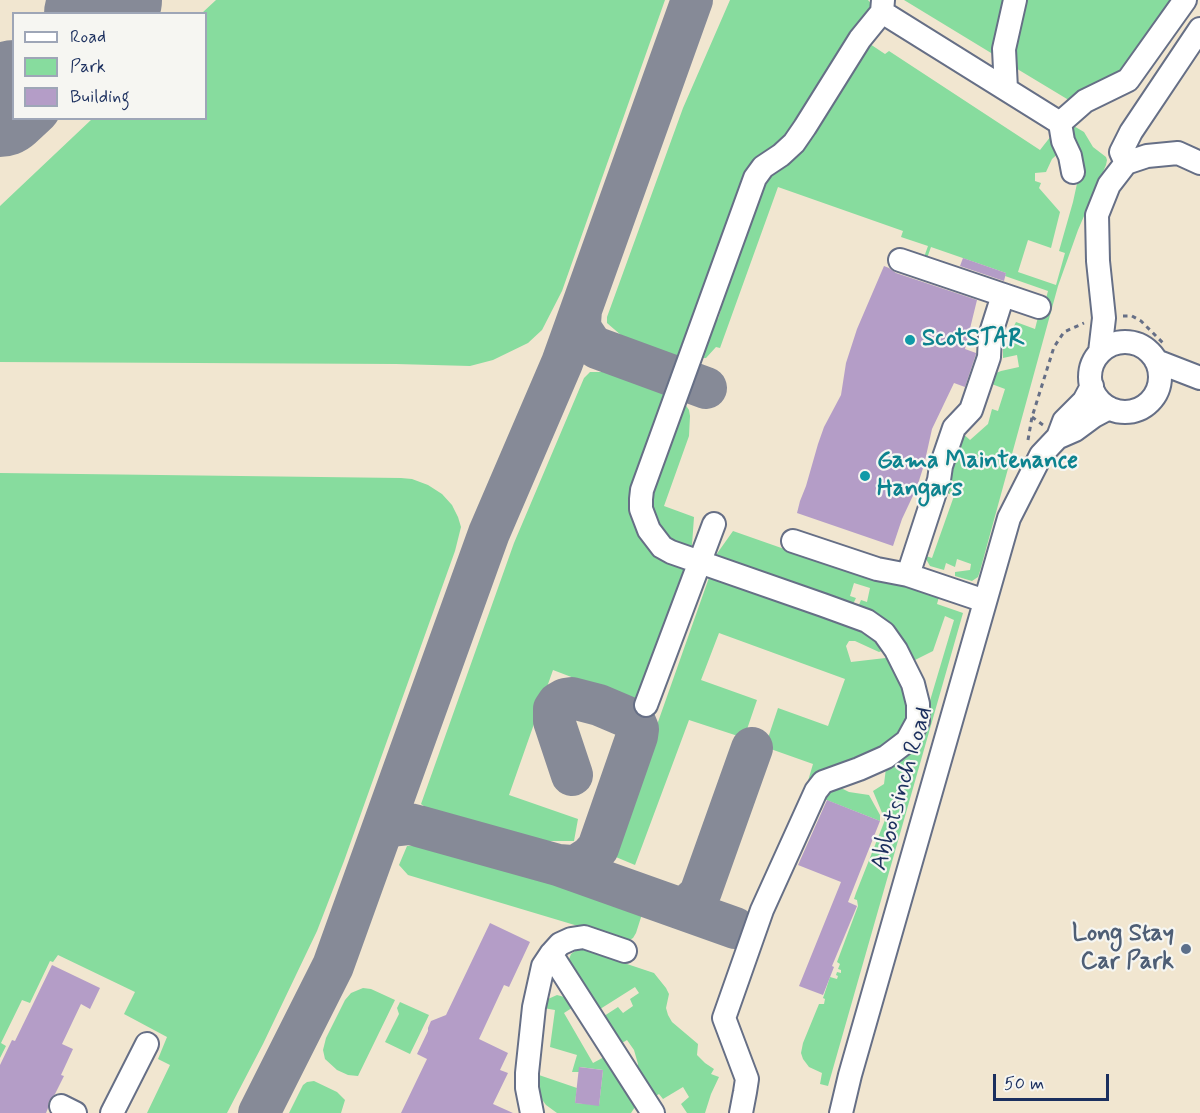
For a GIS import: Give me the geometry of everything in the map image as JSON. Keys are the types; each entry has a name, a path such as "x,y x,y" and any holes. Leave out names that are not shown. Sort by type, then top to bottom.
{"street":[{"path":"1006,89 1004,50 1015,0"},
{"path":"1060,123 1085,101 1128,80 1185,0"},
{"path":"741,1113 747,1078 724,1018 762,910 816,791 823,782 886,757 907,741 918,721 918,704 913,684 896,650 884,633 867,621 700,563 662,547 644,520 641,509 642,490 755,178 763,167 794,143 882,6 1060,123 1063,141 1070,156 1073,171"},
{"path":"1126,163 1121,152 1131,132 1200,29"},
{"path":"1100,352 1104,318 1098,261 1097,215 1109,185 1126,163 1146,156 1178,153 1200,163"},
{"path":"900,260 1039,308"},
{"path":"908,575 954,428 971,410 989,357 990,336 1003,295"},
{"path":"1104,318 1130,342"},
{"path":"1161,353 1160,382 1150,402 1141,408 1119,411 1109,408 1096,397 1090,371 1094,361 1109,345 1119,342 1130,342 1150,352 1161,353 1200,378"},
{"path":"1058,437 1064,421 1084,401 1092,386"},
{"path":"1156,393 1179,387 1200,386"},
{"path":"1058,437 1075,430 1109,408"},
{"name":"Abbotsinch Road","path":"841,1113 1009,518 1041,455 1058,437"},
{"path":"646,705 714,524"},
{"path":"793,541 877,569 908,575 985,602"},
{"path":"532,1113 527,1088 527,1073 534,1008 543,966 560,944 571,939 584,937 625,951"},
{"path":"551,954 653,1113"},
{"path":"112,1113 147,1044"}],"path":[{"path":"1104,318 1132,316 1148,328 1161,353"}],"green space":[{"path":"216,0 665,0 562,291 542,330 528,343 493,360 470,366 0,362 0,206 91,120 207,120 207,12 203,12"},
{"path":"730,0 868,0 875,8 779,149 684,357 622,336 607,323 607,317 683,108"},
{"path":"904,0 1009,0 1001,59"},
{"path":"1021,0 1178,0 1121,78 1072,102 1009,64"},
{"path":"864,40 885,54 889,51 1040,150 1051,136 1062,150 1052,159 1046,172 1035,173 1035,181 1041,183 1039,188 1060,212 1051,248 1028,240 1018,272 1056,285 1065,253 1059,251 1078,179 1065,133 1072,125 1084,132 1093,147 1107,160 1058,286 980,571 978,577 972,581 955,576 955,572 970,570 971,564 957,559 955,567 946,563 944,570 930,566 926,559 926,556 932,558 954,496 943,491 961,432 970,440 988,424 992,409 998,411 1005,389 989,383 992,377 1001,371 1019,367 1017,355 1003,358 1003,346 1009,346 1011,332 1016,322 1035,329 1048,291 1005,276 1006,273 931,247 926,261 923,260 928,246 901,237 903,231 778,187 720,348 716,347 706,358 692,358 707,325 718,319 721,310 716,309 755,188"},
{"path":"590,372 603,372 672,395 636,495 686,563 637,702 553,670 509,795 578,819 574,841 532,841 450,822 421,804 514,543 584,378"},
{"path":"678,399 689,410 689,436 664,506 694,517 689,556 658,536 647,513"},
{"path":"0,473 412,479 442,494 452,505 458,517 461,527 455,551 317,931 227,1113 147,1113 170,1065 158,1059 167,1037 124,1014 135,992 58,955 53,962 50,961 30,1003 22,1000 1,1043 6,1046 0,1058"},
{"path":"733,531 794,554 796,549 898,582 939,597 937,604 963,613 828,1086 820,1084 822,1073 809,1067 803,1059 801,1053 803,1043 819,1004 824,1004 825,999 823,998 830,977 837,979 837,972 841,973 838,969 840,964 837,962 858,906 857,900 854,899 885,820 873,791 884,784 886,768 921,731 954,620 945,616 933,651 909,663 856,612 861,600 867,602 870,588 854,583 850,596 856,598 850,610 714,564 716,555"},
{"path":"711,572 853,621 887,649 879,652 855,641 849,641 846,646 851,662 894,657 914,713 905,735 805,791 813,764 765,747 778,708 828,726 845,679 719,633 701,680 757,700 744,738 689,720 635,865 611,855"},
{"path":"840,782 841,788 849,792 869,795 880,815 880,821 824,799 830,786"},
{"path":"429,844 640,903 644,907 636,933 628,941 408,875 399,865 407,846"},
{"path":"578,949 654,973 666,988 669,994 666,1008 672,1022 698,1044 697,1055 714,1069 711,1074 719,1077 705,1113 687,1113 681,1104 689,1097 683,1087 663,1099 659,1094 652,1098 636,1072 638,1064 634,1050 627,1040 622,1043 601,1018 618,1007 623,1013 633,1006 630,999 639,993 635,987 597,1011 568,962 571,954"},
{"path":"363,988 371,989 395,1000 358,1076 348,1075 337,1070 325,1059 323,1050 326,1038 345,1000 351,993"},
{"path":"557,995 568,998 575,1006 564,1013 593,1063 606,1056 635,1102 631,1113 557,1113 540,1097 536,1074 577,1088 575,1103 599,1105 603,1070 580,1067 579,1072 572,1072 577,1055 550,1047 555,1010 543,1008 548,999"},
{"path":"400,1002 429,1015 410,1054 385,1042 399,1014 397,1008"},
{"path":"314,1081 337,1092 345,1100 341,1113 289,1113 303,1085"}],"building":[{"path":"963,258 1006,273 1004,281 960,266"},
{"path":"884,266 896,273 977,300 965,349 976,354 965,387 954,383 932,429 917,487 902,519 893,546 797,513 824,427 841,395 846,363 857,329"},
{"path":"827,800 880,821 848,902 857,906 832,966 834,967 823,995 799,986 841,882 798,865"},
{"path":"490,923 530,942 509,987 504,985 479,1039 508,1053 500,1070 508,1073 493,1104 513,1113 401,1113 427,1059 417,1054 431,1021 446,1015"},
{"path":"52,965 100,988 90,1009 81,1004 62,1044 73,1049 61,1075 64,1076 49,1101 46,1113 0,1113 0,1065 12,1040 15,1041"},
{"path":"579,1067 603,1070 599,1106 575,1103"}],"taxiway":[{"path":"259,1113 333,966 489,533 562,363 692,0"},
{"path":"581,310 582,331 590,343 597,348 706,388"},
{"path":"558,865 579,864 598,848 637,736 638,729 635,722 599,705 572,698 558,703 554,709 554,721 572,775"},
{"path":"674,906 688,905 701,891 752,748"},
{"path":"381,834 392,826 410,824 418,826 558,865 735,928"}],"runway":[{"path":"98,12 110,0"},
{"path":"0,105 12,94"}],"place":[{"name":"ScotSTAR","path":"910,340"},
{"name":"Gama Maintenance Hangars","path":"865,476"},
{"name":"Long Stay Car Park","path":"1186,949"}]}
